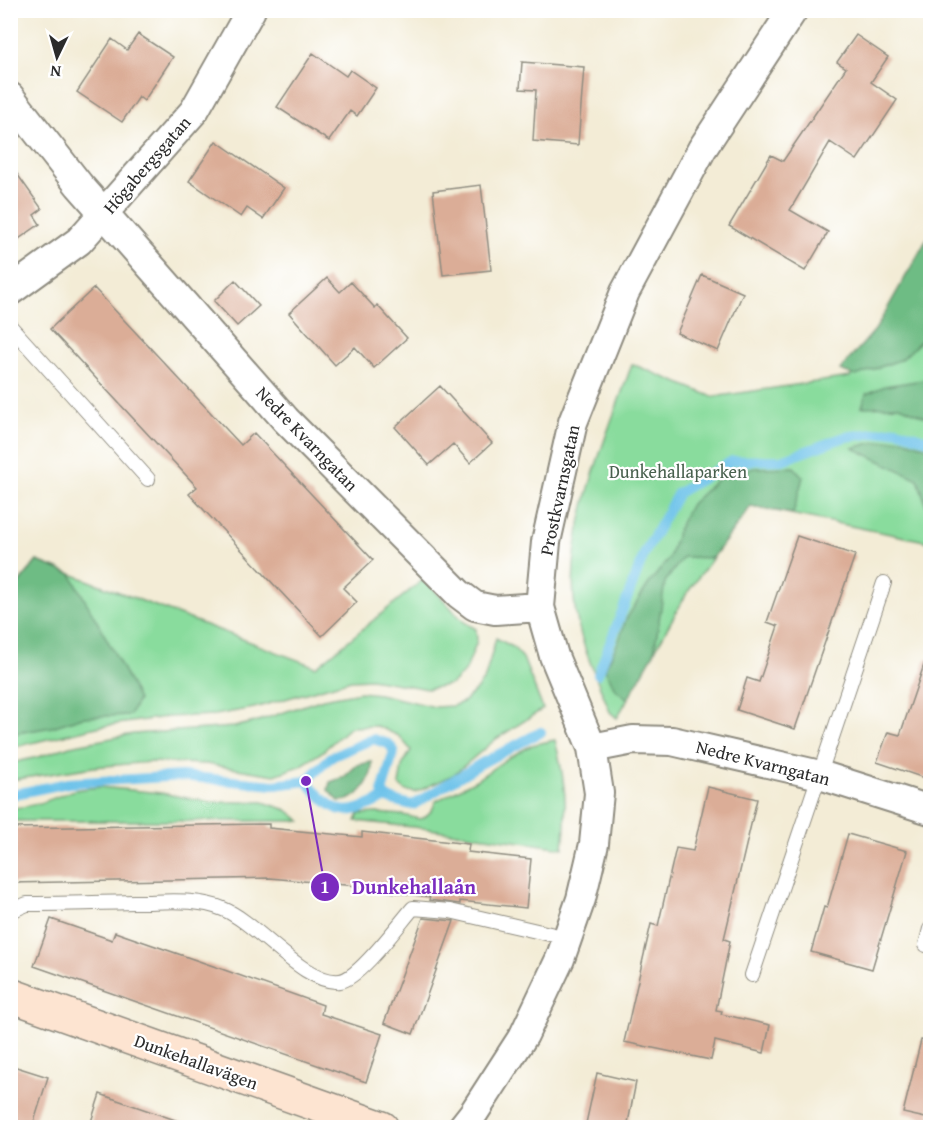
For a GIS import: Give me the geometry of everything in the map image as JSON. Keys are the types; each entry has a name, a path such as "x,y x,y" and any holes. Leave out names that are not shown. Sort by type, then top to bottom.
{"street":[{"name":"Högabergsgatan","path":"10,291 79,241 194,111 251,10"},
{"name":"Prostkvarnsgatan","path":"462,1128 524,1035 560,959 581,899 594,844 599,793 592,748 554,656 540,607 546,542 573,422 625,292 702,149 794,10"},
{"name":"Nedre Kvarngatan","path":"10,97 79,185 286,420 459,594 475,606 495,610 540,607"},
{"name":"Nedre Kvarngatan","path":"592,748 633,740 672,741 820,775 930,810"},
{"name":"Dunkehallavägen","path":"10,995 381,1128"}],"lane":[{"path":"10,326 148,479"},
{"path":"752,975 884,583"},
{"path":"10,914 11,911 27,904 193,901 237,915 311,974 325,981 342,981 357,973 413,908 450,911 567,938"},
{"path":"926,945 930,929"}],"green space":[{"name":"Dunkehallaparken","path":"930,236 930,542 751,506 687,593 617,718 610,712 585,648 577,621 573,578 576,548 590,484 632,364 713,397 850,377"},
{"path":"930,237 930,332 902,359 856,376 840,370 875,330"},
{"path":"930,379 930,419 900,406 862,407 866,394 885,386"},
{"path":"902,439 930,448 930,509 926,505 918,479 853,448"},
{"path":"794,467 803,477 793,514 751,506 712,558 683,557 665,582 654,653 628,699 615,689 605,669 626,619 669,558 679,527 691,504 722,475 754,468"},
{"path":"37,561 316,667 424,579 464,622 476,629 477,641 466,670 452,684 428,689 371,679 351,680 254,708 215,715 166,717 97,727 11,748 11,593"},
{"path":"37,561 71,574 138,700 130,715 83,717 52,727 11,734 11,593"},
{"path":"496,638 513,647 523,658 543,709 496,739 453,775 416,792 406,791 399,785 402,766 411,750 399,736 377,726 350,727 322,752 302,765 275,775 206,764 150,762 94,767 11,780 11,763 70,746 133,734 234,727 323,699 360,692 435,707 452,706 463,702 485,678"},
{"path":"555,740 565,794 563,848 356,821 359,814 376,813 420,819 425,817 432,810 436,801 476,780 508,758 532,745"},
{"path":"372,762 367,783 352,798 339,801 328,790 330,782 344,777 357,765"},
{"path":"100,787 161,793 209,802 263,802 287,810 301,821 11,821 11,808 35,805 74,790"}],"building":[{"path":"138,34 173,57 144,101 139,97 122,122 77,92 112,39 127,50"},
{"path":"856,35 888,57 871,82 897,100 857,160 830,142 790,210 828,232 805,271 729,226 771,155 783,161 846,68 837,62"},
{"path":"313,53 346,76 350,70 376,88 357,116 350,111 329,141 277,107"},
{"path":"522,62 584,67 578,145 533,141 536,90 520,89"},
{"path":"216,141 284,188 263,219 247,208 241,217 189,181"},
{"path":"10,164 42,209 34,215 40,224 10,245"},
{"path":"481,185 491,270 443,275 433,191"},
{"path":"702,275 743,293 718,351 677,333"},
{"path":"327,278 340,292 351,282 375,308 377,305 407,338 374,368 355,347 335,365 289,313"},
{"path":"235,280 259,306 237,326 214,301"},
{"path":"94,288 241,445 254,433 373,560 343,588 357,602 322,636 189,494 197,487 50,329"},
{"path":"440,386 492,443 470,463 453,444 429,465 395,427"},
{"path":"797,536 855,555 795,729 737,710 747,678 759,682 778,626 767,622"},
{"path":"926,659 930,659 930,780 877,762 888,732 900,735"},
{"path":"708,787 757,799 724,939 730,941 716,1010 722,1011 721,1014 770,1025 764,1053 715,1041 711,1060 624,1042 651,924 658,926 676,848 693,851"},
{"path":"269,824 269,828 362,837 362,832 469,844 468,852 531,859 526,908 460,901 460,904 429,900 430,897 356,888 356,886 270,878 10,883 10,828"},
{"path":"848,834 907,851 872,969 811,952 824,907 827,908"},
{"path":"423,918 454,921 413,1034 384,1023"},
{"path":"51,919 112,940 115,932 216,967 323,1005 321,1014 382,1034 366,1082 34,966"},
{"path":"921,1040 930,1041 930,1119 903,1113"},
{"path":"10,1065 48,1077 32,1128 10,1128"},
{"path":"597,1073 636,1082 627,1128 585,1128"},
{"path":"100,1094 184,1123 183,1128 89,1128"}],"waterway":[{"path":"598,674 645,552 678,493 732,461 782,460 845,437 897,430 930,441"},
{"path":"10,795 68,783 182,776 274,785 306,781 331,757 373,739 389,744 394,751 382,792 392,800 413,805 480,764 541,732"},
{"path":"306,781 326,801 342,810 360,809 386,797"}],"place":[{"name":"Dunkehallaån","path":"306,781"}]}
